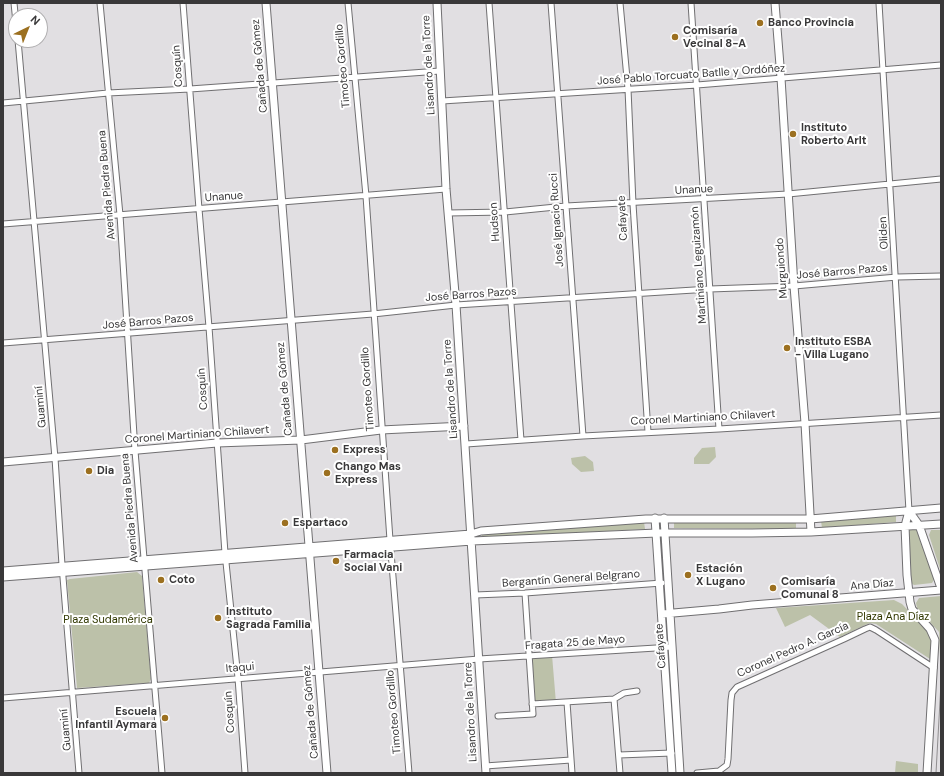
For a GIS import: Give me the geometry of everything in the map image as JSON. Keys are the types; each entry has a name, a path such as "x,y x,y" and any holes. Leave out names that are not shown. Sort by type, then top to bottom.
{"street":[{"name":"Avenida Piedra Buena","path":"100,3 120,215 135,451 156,686 162,773"},
{"name":"Cosquín","path":"184,3 225,553 238,678 245,773"},
{"name":"Cañada de Gómez","path":"266,3 327,773"},
{"name":"Timoteo Gordillo","path":"348,3 366,196 381,430 409,773"},
{"name":"Lisandro de la Torre","path":"437,3 446,189 466,444 486,770"},
{"name":"Hudson","path":"489,3 521,440"},
{"name":"José Ignacio Rucci","path":"551,3 583,436"},
{"name":"Cafayate","path":"620,3 628,89 633,204 648,432"},
{"name":"Martiniano Leguizamón","path":"691,3 719,429"},
{"name":"Murguiondo","path":"775,3 794,286 805,423 811,532"},
{"name":"Oliden","path":"880,3 909,511"},
{"name":"Guaminí","path":"19,48 55,458 62,569 80,773"},
{"name":"José Pablo Torcuato Batlle y Ordóñez","path":"442,102 697,85 941,65"},
{"path":"3,103 108,93 190,89 440,71"},
{"name":"Unanue","path":"448,214 504,212 566,206 704,200 788,194 941,179"},
{"name":"Unanue","path":"3,224 446,189"},
{"name":"José Barros Pazos","path":"3,343 373,314 456,305 710,289 794,286 941,276"},
{"name":"Coronel Martiniano Chilavert","path":"466,444 904,416 941,415"},
{"name":"Coronel Martiniano Chilavert","path":"3,462 217,443 301,440 381,430 464,426"},
{"path":"3,571 62,569 145,563 226,561 390,548 472,537 481,531 655,518 810,518 941,508"},
{"path":"909,511 920,526 941,589"},
{"path":"909,511 905,526 908,593 912,609 925,622 934,636 936,644 937,663 927,773"},
{"name":"Cafayate","path":"655,518 672,773"},
{"name":"Cafayate","path":"664,518 680,773"},
{"path":"145,563 225,553 390,540 656,532 713,534 811,532 941,524"},
{"path":"3,577 62,569"},
{"name":"Bergantín General Belgrano","path":"475,595 525,593 668,582"},
{"name":"Ana Díaz","path":"662,614 941,589"},
{"path":"498,716 532,714 525,593"},
{"name":"Coronel Pedro A. García","path":"697,773 719,771 727,765 731,700 732,693 737,687 831,645 865,628 870,627 937,663"},
{"name":"Fragata 25 de Mayo","path":"479,659 672,647"},
{"name":"Itaqui","path":"3,698 479,659"},
{"path":"532,704 614,699 624,693 637,691"},
{"path":"614,699 620,773"},
{"path":"567,702 572,773"},
{"path":"619,755 679,752"},
{"path":"486,770 571,760"}],"green space":[{"path":"715,447 716,457 709,464 694,464 694,458 702,448"},
{"path":"585,456 593,462 594,471 581,472 572,464 571,458"},
{"path":"896,515 896,522 822,528 821,521"},
{"path":"674,521 796,521 796,529 674,528"},
{"path":"644,522 645,529 482,538 482,533"},
{"path":"909,530 918,530 935,578 932,583 914,585 910,582 907,533"},
{"path":"931,530 941,530 941,572 929,535"},
{"name":"Plaza Sudamérica","path":"137,572 142,576 151,679 149,683 77,688 67,580"},
{"path":"941,596 940,657 939,632 917,608 916,603 919,598"},
{"name":"Plaza Ana Díaz","path":"894,600 902,604 930,633 932,638 930,659 876,624 870,623 840,637 810,615 785,627 776,608"},
{"path":"552,655 556,703 532,704 528,656"},
{"path":"896,761 918,764 918,773 895,773"}],"tram line":[{"path":"936,773 941,683"}],"place":[{"name":"Banco Provincia","path":"760,23"},
{"name":"Comisaría Vecinal 8-A","path":"675,37"},
{"name":"Instituto Roberto Arlt","path":"793,134"},
{"name":"Instituto ESBA - Villa Lugano","path":"787,348"},
{"name":"Express","path":"335,450"},
{"name":"Dia","path":"89,471"},
{"name":"Chango Mas Express","path":"327,473"},
{"name":"Espartaco","path":"285,523"},
{"name":"Farmacia Social Vani","path":"336,561"},
{"name":"Estación X Lugano","path":"688,575"},
{"name":"Coto","path":"161,580"},
{"name":"Comisaría Comunal 8","path":"773,588"},
{"name":"Instituto Sagrada Familia","path":"218,618"},
{"name":"Escuela Infantil Aymara","path":"165,718"}]}
